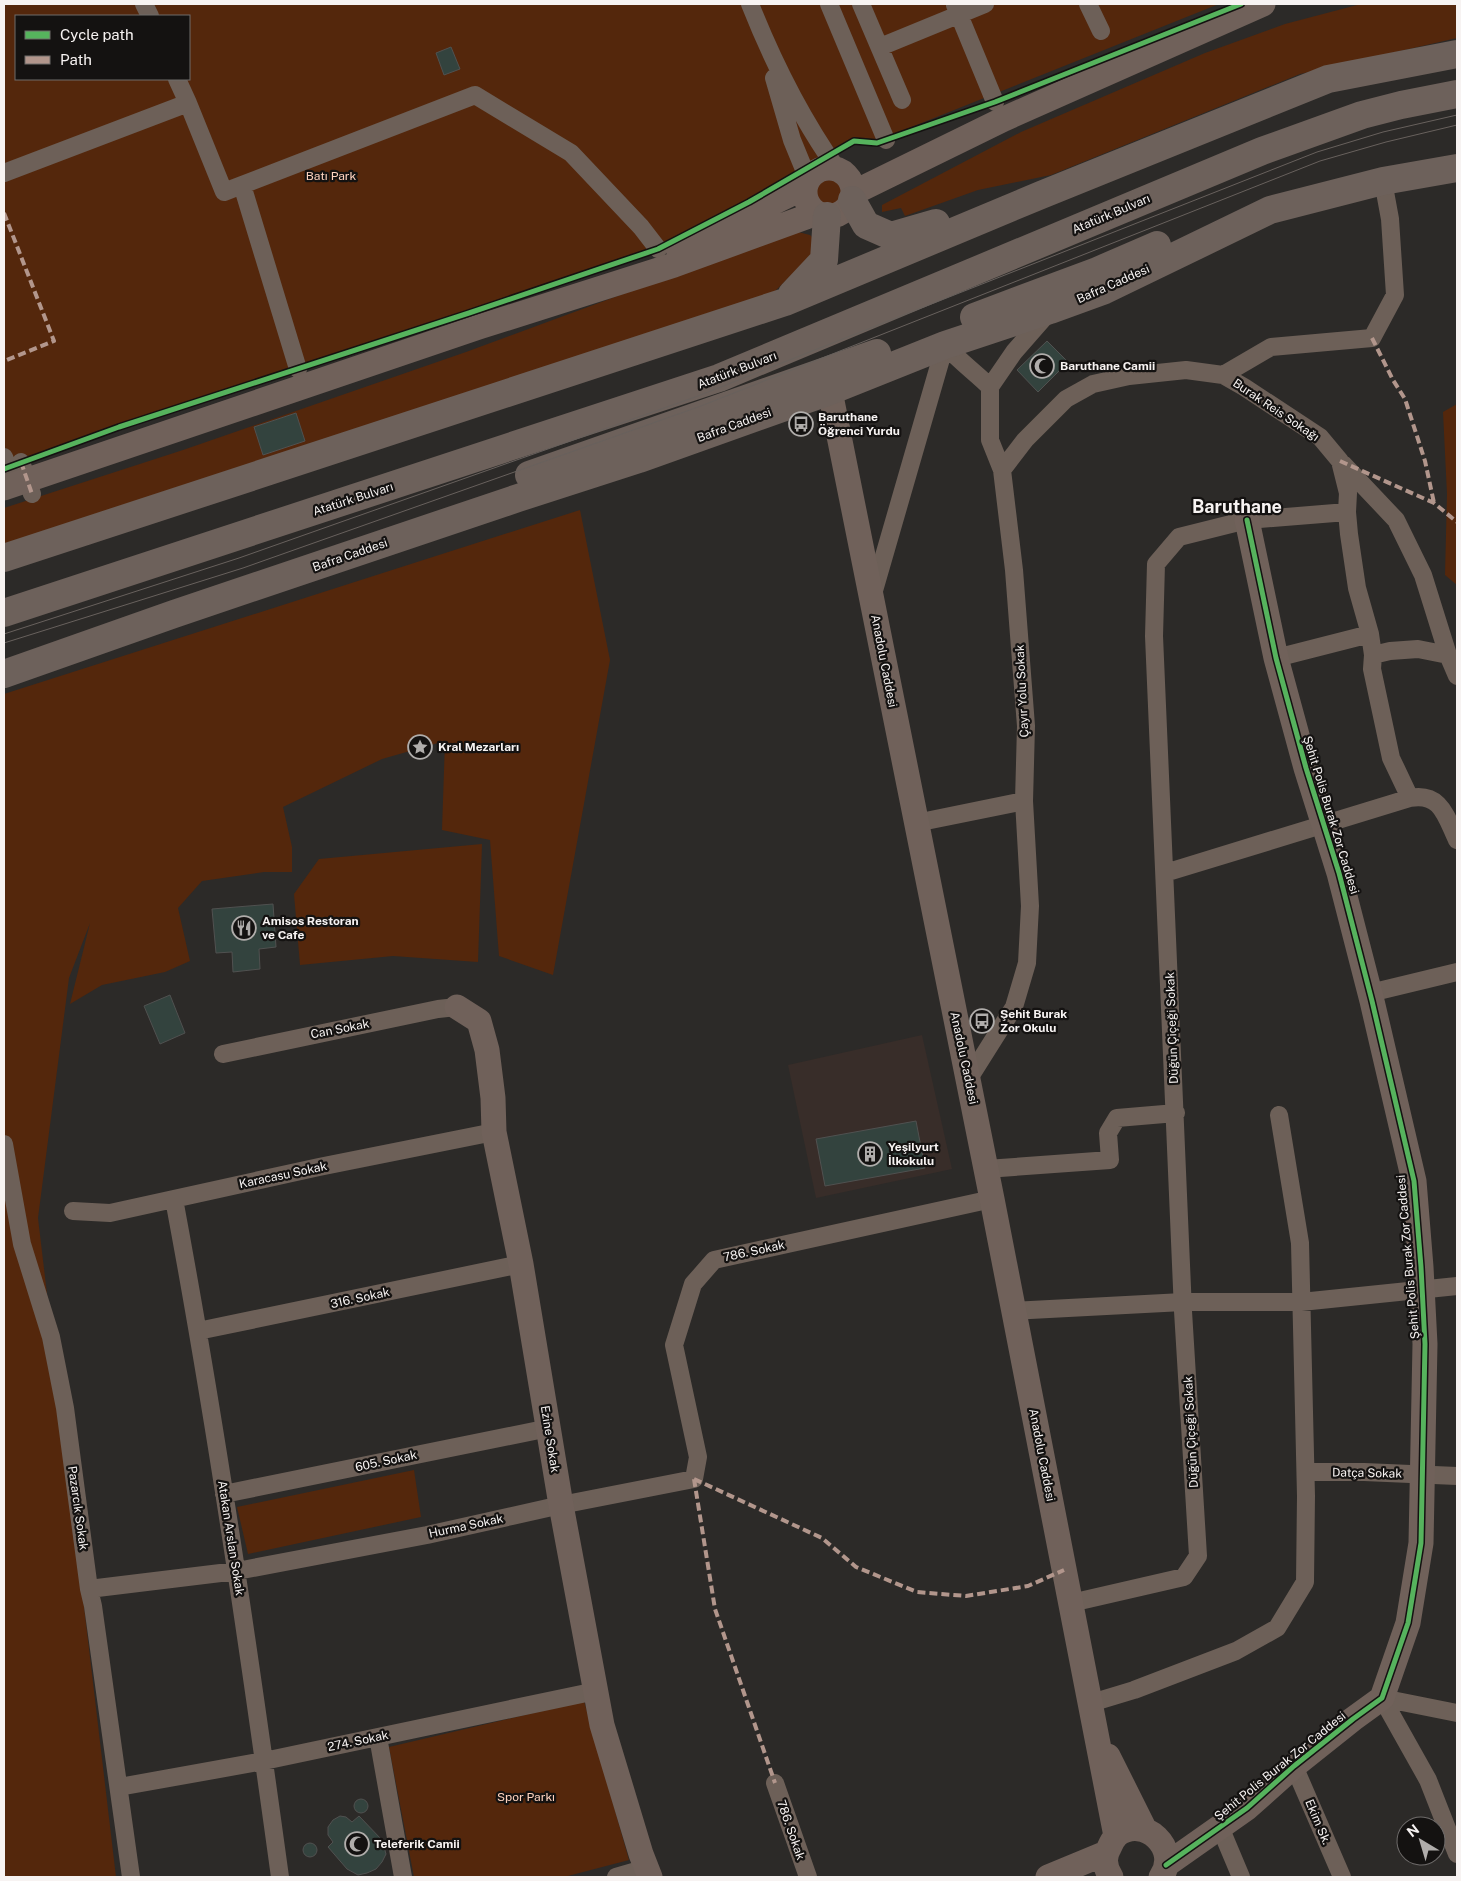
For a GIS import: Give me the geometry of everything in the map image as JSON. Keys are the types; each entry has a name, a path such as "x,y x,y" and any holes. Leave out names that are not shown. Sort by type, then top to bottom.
{"main road":[{"path":"16,475 674,265 822,215 838,214 846,209 852,197 1004,119 1263,4"},
{"path":"4,558 785,302 1041,195 1328,79 1457,54"},
{"name":"Atatürk Bulvarı","path":"4,613 719,378 1262,151 1362,115 1401,104 1457,94"},
{"name":"Bafra Caddesi","path":"4,657 325,547 884,350 1097,271 1265,199 1380,170 1457,159"},
{"name":"Bafra Caddesi","path":"4,674 174,614 639,459 830,391 945,345 1105,290 1270,210 1383,181 1457,168"},
{"path":"590,292 807,183 821,169 837,169 849,178 852,197 866,225 890,236 1041,195"},
{"path":"785,302 824,260 822,215 807,202 805,194 807,183"},
{"name":"Anadolu Caddesi","path":"830,391 992,1198 1092,1714"},
{"name":"Şehit Polis Burak Zor Caddesi","path":"1164,1873 1215,1831 1247,1808 1294,1766 1382,1698 1408,1623 1421,1543 1425,1344 1414,1181 1370,994 1339,874 1306,768 1276,658 1247,520"},
{"name":"Ezine Sokak","path":"457,1007 479,1021 487,1050 493,1098 494,1132 521,1264 561,1505 602,1725 648,1873"},
{"path":"1092,1714 1152,1834 1167,1856 1164,1873"},
{"path":"1092,1714 1111,1844 1105,1863 1111,1877"},
{"path":"1048,1877 1111,1844 1124,1830 1135,1828 1152,1834 1215,1831"}],"street":[{"path":"750,4 768,48 794,100 837,169"},
{"path":"829,4 886,140"},
{"path":"861,4 902,100"},
{"path":"880,47 957,9 986,4"},
{"path":"1088,4 1101,31"},
{"path":"957,9 995,102"},
{"path":"768,48 775,81 792,140 807,183"},
{"path":"177,80 224,192 475,95 571,153 642,226 658,249"},
{"path":"4,174 188,103"},
{"path":"1223,375 1271,347 1372,338 1395,296 1390,219 1383,181"},
{"path":"242,185 298,369"},
{"path":"945,345 990,387 1014,352 1050,310"},
{"path":"872,597 945,345"},
{"name":"Burak Reis Sokağı","path":"1002,470 1025,440 1066,400 1093,384 1129,376 1186,370 1223,375 1320,437 1340,461 1348,493 1347,512 1357,588 1370,634 1373,655 1372,669 1391,758 1410,798"},
{"name":"Çayır Yolu Sokak","path":"968,1080 1014,1007 1027,963 1030,906 1024,801 1026,726 1014,570 1002,470 990,440 990,387"},
{"path":"1340,461 1396,520 1423,575 1448,655 1457,676"},
{"name":"Düğün Çiçeği Sokak","path":"1071,1603 1184,1576 1198,1556 1183,1302 1154,636 1156,564 1179,537 1247,520 1347,512"},
{"path":"1276,658 1370,634"},
{"path":"1373,655 1390,651 1418,649 1448,655"},
{"path":"1165,873 1421,796 1435,800 1446,815 1457,840"},
{"path":"916,823 1024,801"},
{"path":"1370,994 1457,972"},
{"name":"Can Sokak","path":"223,1054 429,1010 457,1007"},
{"path":"986,1169 1110,1160 1108,1133 1117,1118 1176,1113"},
{"path":"1092,1714 1134,1690 1236,1651 1277,1628 1305,1582 1306,1472 1300,1243 1279,1115"},
{"name":"Karacasu Sokak","path":"72,1211 110,1213 319,1167 494,1132"},
{"name":"Pazarcık Sokak","path":"4,1144 22,1244 51,1337 65,1408 131,1877"},
{"name":"786. Sokak","path":"694,1479 698,1457 674,1345 693,1284 714,1260 992,1198"},
{"name":"Atakan Arslan Sokak","path":"174,1199 198,1331 224,1494 280,1877"},
{"name":"316. Sokak","path":"198,1331 521,1264"},
{"path":"1013,1312 1183,1302 1301,1302 1457,1286"},
{"name":"605. Sokak","path":"224,1494 548,1428"},
{"name":"Datça Sokak","path":"1306,1472 1457,1476"},
{"name":"Hurma Sokak","path":"89,1589 236,1571 427,1535 561,1505 694,1479"},
{"name":"274. Sokak","path":"119,1787 264,1762 596,1691"},
{"path":"1382,1698 1457,1713"},
{"path":"1382,1698 1428,1780 1457,1854"},
{"path":"378,1737 404,1877"},
{"name":"Ekim Sk.","path":"1294,1766 1342,1877"},
{"name":"786. Sokak","path":"775,1783 808,1877"},
{"path":"1215,1831 1241,1877"},
{"path":"616,1877 648,1873"}],"shaded area":[{"path":"922,1035 952,1169 816,1198 788,1065"}],"green space":[{"name":"Batı Park","path":"4,4 1219,4 874,142 854,141 749,202 658,249 469,313 119,427 4,471"},
{"path":"1361,4 1457,4 1457,38 1300,74 1051,175 978,190 905,216 901,208 882,212 882,205 1021,132 1205,53 1285,24"},
{"path":"829,180 838,184 842,193 838,202 829,206 820,202 816,193 820,184"},
{"path":"798,232 810,235 818,243 815,252 774,292 4,544 4,508 183,450 466,352 745,249"},
{"path":"1457,404 1457,585 1445,575 1447,494 1443,412"},
{"path":"580,510 610,660 553,975 499,956 490,840 442,830 445,741 382,759 283,807 292,847 292,872 264,872 202,881 178,908 190,961 165,972 102,985 70,1004 90,923 69,978 38,1218 116,1877 4,1877 4,694"},
{"path":"482,844 478,962 393,956 300,965 294,894 319,859"},
{"path":"414,1470 421,1517 248,1554 237,1507"},
{"name":"Spor Parkı","path":"584,1701 629,1860 564,1877 414,1877 389,1747"}],"building":[{"path":"451,47 460,69 444,75 436,53"},
{"name":"Baruthane Camii","path":"1047,341 1068,362 1038,392 1017,370"},
{"path":"296,413 305,441 263,455 254,427"},
{"name":"Amisos Restoran ve Cafe","path":"273,904 276,947 259,949 260,969 233,972 232,952 216,953 212,909"},
{"path":"170,995 185,1033 160,1044 144,1006"},
{"name":"Yeşilyurt İlkokulu","path":"916,1121 925,1168 825,1186 816,1139"},
{"path":"358,1799 364,1799 368,1806 364,1813 358,1813 354,1809 354,1803"},
{"name":"Teleferik Camii","path":"340,1816 346,1817 352,1822 359,1816 382,1840 386,1854 376,1869 358,1875 347,1869 328,1847 333,1842 328,1835 328,1827 333,1820"},
{"path":"307,1843 313,1843 317,1850 313,1857 307,1857 303,1853 303,1847"}],"tram line":[{"path":"4,634 239,558 698,396 1317,152 1383,132 1457,115"},
{"path":"4,643 243,568 701,406 1320,161 1386,142 1457,125"}],"marked path":[{"path":"4,213 54,341 4,361"},
{"path":"1372,338 1393,380 1405,399 1425,461 1434,503"},
{"path":"1340,461 1434,503 1457,522"},
{"path":"21,462 32,494"},
{"path":"694,1479 822,1538 856,1567 917,1592 966,1596 1028,1586 1064,1570"},
{"path":"694,1479 715,1609 775,1783"}],"cycle path":[{"path":"4,469 119,427 469,313 658,249 749,202 854,141 877,143 995,102 1241,4"},
{"path":"1166,1865 1247,1808 1294,1766 1382,1698 1408,1623 1421,1543 1425,1344 1414,1181 1372,1001 1339,873 1306,768 1276,658 1247,520"}],"place":[{"name":"Baruthane Camii","path":"1042,366"},
{"name":"Baruthane Öğrenci Yurdu","path":"801,424"},
{"name":"Kral Mezarları","path":"420,747"},
{"name":"Amisos Restoran ve Cafe","path":"244,928"},
{"name":"Şehit Burak Zor Okulu","path":"982,1021"},
{"name":"Yeşilyurt İlkokulu","path":"870,1154"},
{"name":"Teleferik Camii","path":"357,1844"}],"district":[{"name":"Baruthane","path":"1237,506"}]}
